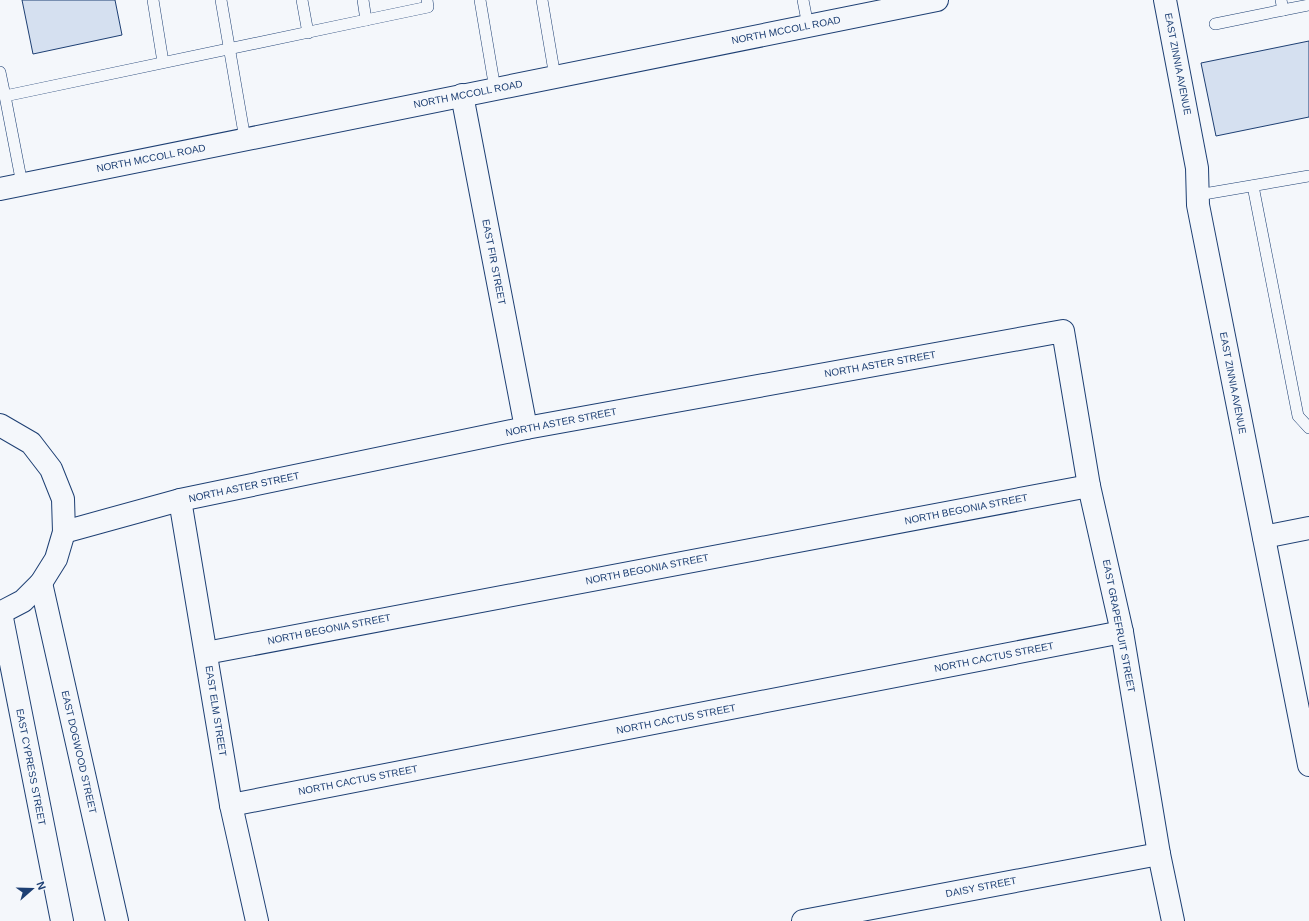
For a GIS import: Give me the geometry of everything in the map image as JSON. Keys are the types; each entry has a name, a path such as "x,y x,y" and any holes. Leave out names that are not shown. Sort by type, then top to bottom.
{"street":[{"name":"NORTH MCCOLL ROAD","path":"0,188 937,0"},
{"name":"EAST ZINNIA AVENUE","path":"1165,0 1197,168 1198,205 1309,765"},
{"name":"EAST FIR STREET","path":"462,95 526,428"},
{"name":"NORTH ASTER STREET","path":"64,532 180,500 526,428 1063,331"},
{"name":"EAST GRAPEFRUIT STREET","path":"1063,331 1089,486 1122,632 1159,854 1173,921"},
{"path":"0,424 31,443 51,469 63,499 64,532 56,559 41,583 23,601 0,613"},
{"name":"NORTH BEGONIA STREET","path":"206,653 1089,486"},
{"name":"EAST ELM STREET","path":"180,500 231,805 257,921"},
{"path":"1264,537 1309,528"},
{"name":"EAST DOGWOOD STREET","path":"41,583 117,921"},
{"name":"EAST CYPRESS STREET","path":"0,613 62,921"},
{"name":"NORTH CACTUS STREET","path":"231,805 1122,632"},
{"name":"DAISY STREET","path":"803,921 1159,854"}],"lane":[{"path":"153,0 163,62"},
{"path":"221,0 245,139"},
{"path":"302,0 308,32"},
{"path":"363,0 366,20"},
{"path":"4,96 428,7 427,0"},
{"path":"480,0 495,89"},
{"path":"542,0 555,77"},
{"path":"803,0 808,26"},
{"path":"1215,24 1282,5 1309,5"},
{"path":"0,72 22,184"},
{"path":"1198,196 1309,176"},
{"path":"1253,186 1298,416 1309,428"}],"building":[{"path":"22,0 115,0 122,35 33,54"},
{"path":"1309,41 1309,117 1216,136 1201,63"}]}
